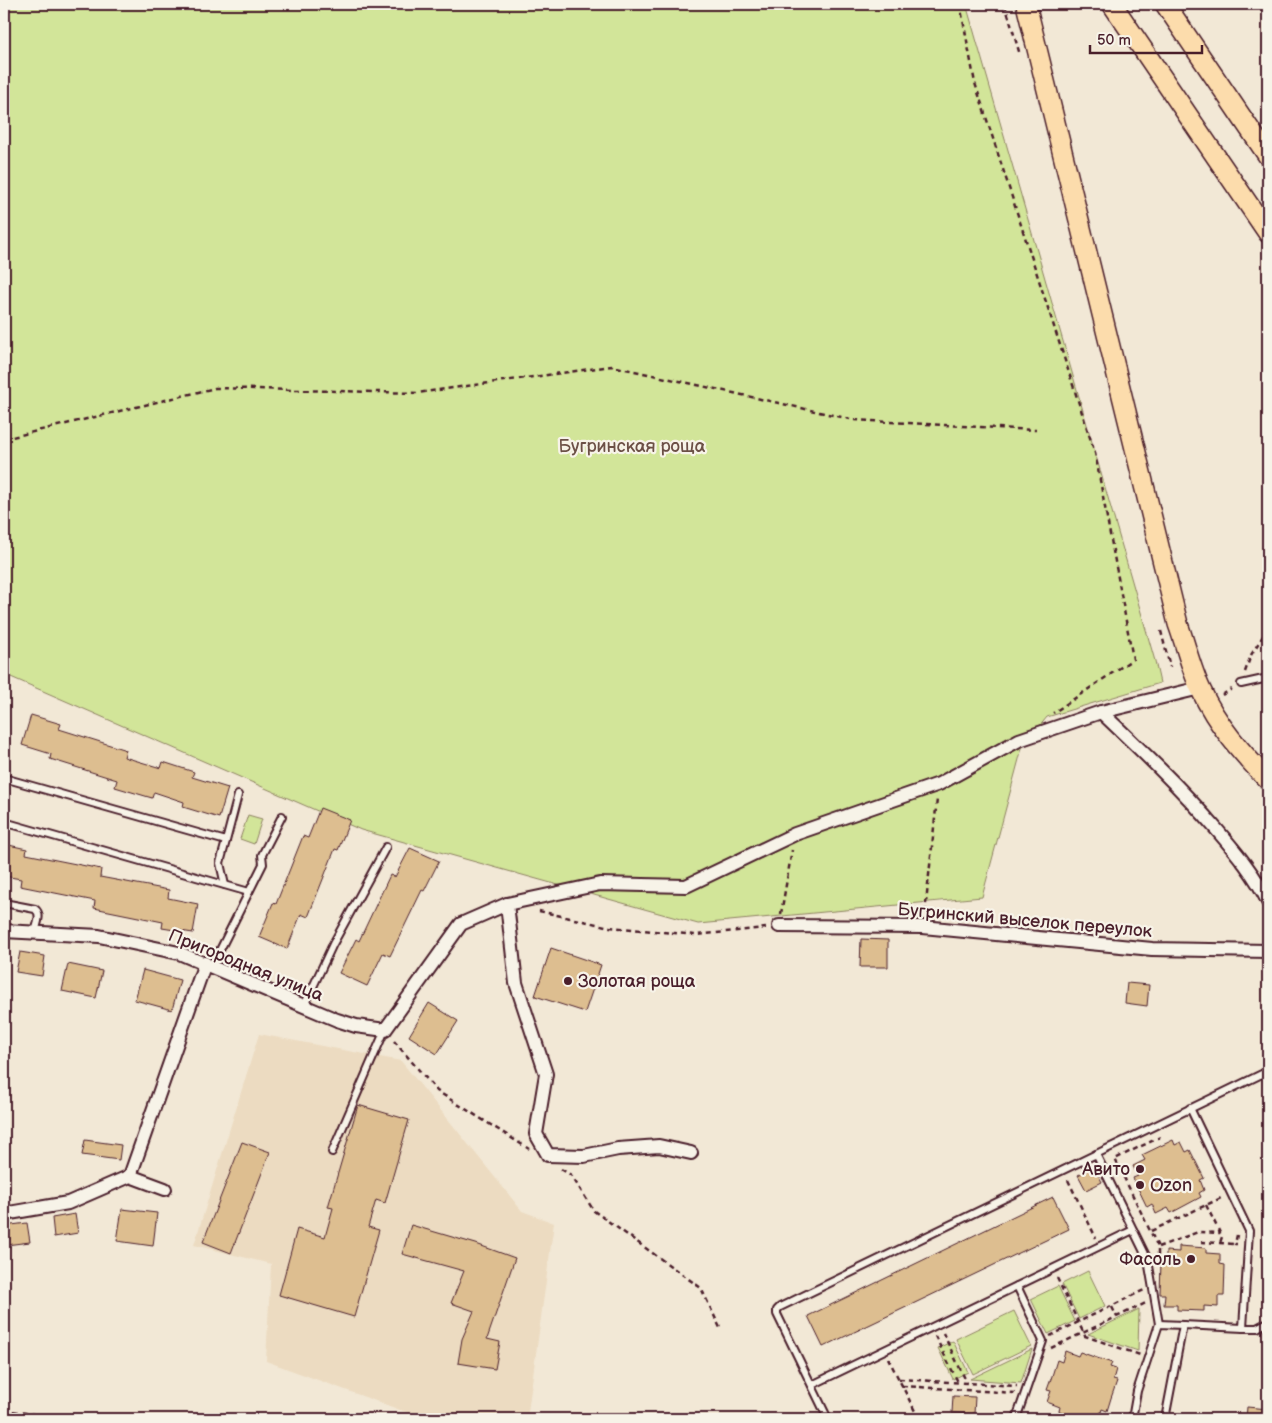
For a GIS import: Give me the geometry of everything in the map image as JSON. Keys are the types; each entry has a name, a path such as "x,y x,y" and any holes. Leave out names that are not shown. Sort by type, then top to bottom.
{"main road":[{"path":"1026,4 1178,624 1204,696 1226,734 1268,780"},
{"path":"1112,4 1268,232"},
{"path":"1165,4 1268,156"}],"street":[{"path":"385,1030 461,924 507,904 600,884 686,886 795,834 939,784 1019,740 1101,712 1204,696"},
{"path":"1101,712 1198,808 1235,851 1268,902"},
{"path":"507,904 516,983 546,1074 536,1134 548,1155 584,1156 618,1149 659,1146 691,1153"},
{"name":"Бугринский выселок переулок","path":"779,926 923,927 1152,949 1268,952"},
{"name":"Пригородная улица","path":"4,930 99,936 179,953 337,1020 356,1026 385,1030"},
{"path":"130,1176 208,965"},
{"path":"4,1214 68,1203 130,1176 164,1189"}],"lane":[{"path":"1241,684 1268,678"},
{"path":"4,778 226,841"},
{"path":"225,885 220,862 238,795"},
{"path":"208,965 263,864 262,855 282,816"},
{"path":"4,822 249,892"},
{"path":"304,1006 333,944 386,847"},
{"path":"4,903 38,911 35,932"},
{"path":"332,1152 385,1030"},
{"path":"828,1419 777,1314 777,1310 780,1307 1268,1071"},
{"path":"1190,1108 1249,1231 1243,1328"},
{"path":"1096,1154 1148,1260 1159,1324 1137,1391 1132,1419"},
{"path":"812,1385 1133,1230"},
{"path":"1016,1419 1039,1354 1042,1340 1017,1286"},
{"path":"1159,1324 1257,1328 1268,1322"},
{"path":"1165,1419 1183,1325"}],"path":[{"path":"960,4 975,83 1095,453 1133,659 1048,717 1041,732"},
{"path":"4,439 215,388 417,393 612,366 854,420 1036,430"},
{"path":"1204,696 1241,684 1251,656 1268,628"},
{"path":"923,927 939,784"},
{"path":"535,910 610,927 696,935 779,926 795,834"},
{"path":"385,1030 437,1090 529,1149"},
{"path":"1157,1262 1158,1247 1115,1159 1164,1135"},
{"path":"554,1165 571,1176 594,1210 702,1288 721,1330"},
{"path":"1063,1170 1100,1246"},
{"path":"1137,1238 1232,1193"},
{"path":"1206,1205 1222,1237 1220,1243"},
{"path":"1158,1247 1198,1232 1220,1233"},
{"path":"1201,1242 1235,1244"},
{"path":"1052,1269 1085,1336 1136,1354"},
{"path":"1042,1340 1152,1286"},
{"path":"1039,1354 1155,1298"},
{"path":"1112,1306 1117,1317"},
{"path":"938,1324 967,1383"},
{"path":"931,1328 958,1382"},
{"path":"884,1350 919,1419"},
{"path":"899,1379 1028,1386"},
{"path":"926,1380 931,1388"},
{"path":"977,1383 981,1391"},
{"path":"902,1386 1025,1393"},
{"path":"4,1410 68,1419"}],"shaded area":[{"path":"259,1034 401,1061 522,1211 554,1223 527,1419 425,1419 266,1361 271,1264 194,1245"}],"green space":[{"name":"Бугринская роща","path":"4,4 966,4 1160,683 1047,717 1022,748 982,897 698,924 361,830 4,674"},
{"path":"248,815 262,819 254,844 240,839"},
{"path":"1088,1271 1105,1306 1079,1319 1062,1284"},
{"path":"1058,1286 1075,1321 1048,1334 1031,1299"},
{"path":"1139,1309 1138,1351 1088,1334"},
{"path":"1014,1311 1031,1346 973,1374 956,1339"},
{"path":"953,1341 968,1372 953,1379 938,1348"},
{"path":"1032,1349 1021,1383 970,1379"}],"building":[{"path":"31,715 61,724 59,729 126,750 124,757 161,768 163,762 194,772 192,777 228,788 219,818 183,807 184,802 154,792 152,798 115,787 117,780 50,759 51,754 22,745"},
{"path":"320,808 350,820 338,850 335,849 308,917 301,914 287,949 259,937 273,903 276,904 303,836 308,838"},
{"path":"4,844 27,849 26,854 101,869 100,877 169,890 168,898 198,904 193,933 162,928 163,922 94,908 95,901 20,886 21,879 4,876"},
{"path":"410,848 439,861 424,891 422,890 390,956 383,953 367,986 339,973 356,939 359,941 390,875 395,877"},
{"path":"861,939 888,940 888,967 860,967"},
{"name":"Золотая роща","path":"551,948 601,965 585,1012 535,996"},
{"path":"20,952 45,956 42,976 16,972"},
{"path":"68,964 102,971 96,998 62,991"},
{"path":"143,970 180,980 172,1010 135,1000"},
{"path":"1127,983 1149,985 1147,1006 1125,1003"},
{"path":"429,1003 458,1021 437,1054 409,1036"},
{"path":"358,1105 409,1120 385,1203 376,1200 368,1227 379,1230 354,1317 279,1295 297,1229 325,1237 333,1208 328,1207"},
{"path":"85,1140 121,1145 119,1160 82,1155"},
{"path":"1173,1140 1175,1145 1181,1142 1186,1152 1190,1150 1204,1178 1200,1180 1204,1190 1199,1193 1201,1197 1171,1213 1168,1208 1156,1214 1152,1204 1147,1207 1133,1178 1138,1176 1133,1166 1145,1160 1142,1155"},
{"path":"242,1142 270,1152 231,1253 203,1242"},
{"path":"1094,1167 1102,1182 1086,1190 1078,1175"},
{"path":"1053,1197 1069,1229 823,1347 808,1316"},
{"path":"122,1209 157,1213 153,1246 117,1241"},
{"path":"75,1214 78,1233 54,1237 52,1218"},
{"path":"27,1223 30,1242 6,1245 4,1226"},
{"path":"411,1225 476,1244 515,1258 487,1339 500,1342 495,1369 458,1363 462,1339 474,1311 451,1303 464,1271 402,1254"},
{"path":"1179,1246 1206,1248 1206,1253 1220,1254 1220,1264 1225,1265 1224,1296 1218,1296 1218,1307 1204,1306 1204,1311 1177,1310 1177,1305 1164,1305 1165,1294 1160,1294 1161,1262 1166,1262 1166,1251 1179,1252"},
{"path":"1065,1351 1078,1356 1080,1352 1112,1363 1110,1367 1116,1369 1113,1380 1117,1381 1107,1411 1102,1409 1099,1419 1082,1419 1059,1411 1060,1407 1047,1402 1051,1391 1047,1390 1057,1360 1062,1362"},
{"path":"953,1396 975,1397 974,1414 952,1413"},
{"path":"1247,1407 1268,1409 1268,1419 1246,1419"}],"place":[{"name":"Золотая роща","path":"568,981"},
{"name":"Авито","path":"1140,1169"},
{"name":"Ozon","path":"1140,1185"},
{"name":"Фасоль","path":"1191,1259"}]}
